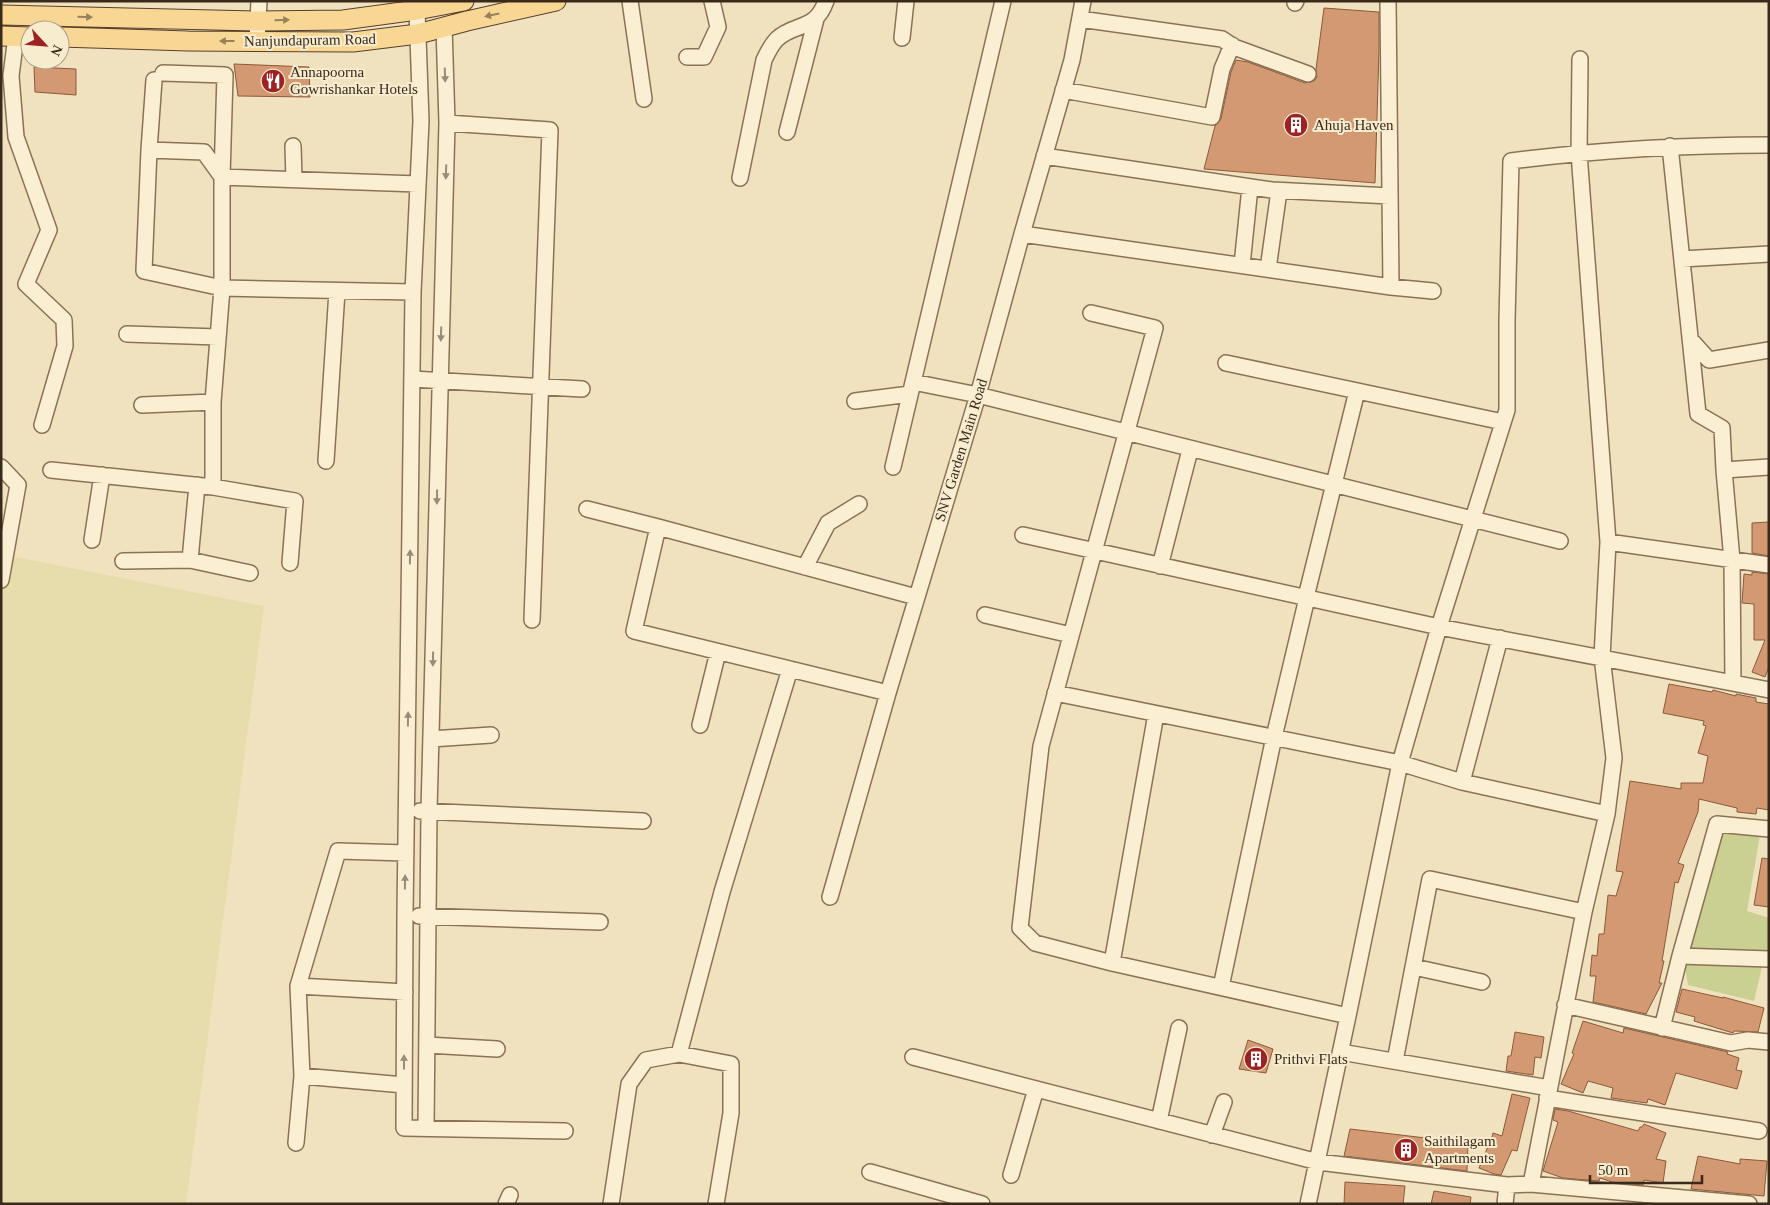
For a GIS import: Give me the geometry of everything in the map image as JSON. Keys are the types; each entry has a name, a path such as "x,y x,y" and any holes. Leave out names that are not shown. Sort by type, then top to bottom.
{"main road":[{"name":"Nanjundapuram Road","path":"1,15 258,21 343,20 417,10 440,3 464,1"},
{"name":"Nanjundapuram Road","path":"70,37 188,41 353,42 418,34 556,1"}],"street":[{"path":"257,41 259,1"},
{"path":"630,1 644,99"},
{"path":"687,57 704,57 718,27 712,1"},
{"path":"787,132 816,19 826,1"},
{"path":"902,38 906,1"},
{"path":"893,467 1003,1"},
{"name":"SNV Garden Main Road","path":"830,897 916,597 978,396 1072,60 1083,1"},
{"path":"1388,1 1391,287"},
{"path":"417,10 421,121 413,292 404,1128 565,1131"},
{"path":"740,178 764,60 772,44 779,37 816,19"},
{"path":"1080,19 1222,39 1232,45 1308,74"},
{"path":"426,1128 429,811 447,123 444,27"},
{"path":"16,36 11,76 8,137 49,230 26,284 64,320 65,346 42,424"},
{"path":"1063,90 1212,117 1222,68 1232,45"},
{"path":"1531,1184 1584,912 1607,814 1614,758 1602,658 1608,542 1579,153 1580,59"},
{"path":"213,487 214,402 222,288 222,177 225,75 158,76 149,150 144,271 222,288 413,292"},
{"path":"447,123 550,130 532,620"},
{"path":"1308,1204 1400,763 1439,627 1507,410 1511,162 1579,153 1670,146 1769,145"},
{"path":"293,146 294,179"},
{"path":"1670,146 1698,414 1722,428 1732,560 1733,683"},
{"path":"149,150 204,152 222,177"},
{"path":"1044,156 1279,191 1390,196"},
{"path":"222,177 418,184"},
{"path":"1242,266 1250,187"},
{"path":"1268,269 1279,191"},
{"path":"1022,234 1391,287 1433,291"},
{"path":"1682,259 1769,254"},
{"path":"326,461 337,291"},
{"path":"1090,313 1155,328 1041,746 1020,928 1035,943 1112,963 1348,1016"},
{"path":"127,334 218,337"},
{"path":"1690,340 1709,360 1769,350"},
{"path":"1226,363 1503,422"},
{"path":"412,379 582,389"},
{"path":"856,401 912,388 978,396 1560,541"},
{"path":"1221,987 1306,597 1357,391"},
{"path":"142,405 214,402"},
{"path":"1160,566 1190,450"},
{"path":"1,467 18,485 1,580"},
{"path":"1724,470 1769,467"},
{"path":"51,470 198,485 295,501 290,563"},
{"path":"92,540 102,475"},
{"path":"190,560 198,485"},
{"path":"805,567 828,523 859,504"},
{"path":"587,508 916,597"},
{"path":"658,527 634,631 888,693"},
{"path":"1023,535 1439,627 1769,690"},
{"path":"1608,542 1769,564"},
{"path":"123,561 190,560 250,573"},
{"path":"985,616 1070,635"},
{"path":"1462,782 1500,638"},
{"path":"700,725 718,652"},
{"path":"679,1054 722,892 790,669"},
{"path":"1055,694 1400,763 1462,782 1607,814"},
{"path":"1112,963 1156,714"},
{"path":"431,739 491,735"},
{"path":"406,810 643,821"},
{"path":"1662,1028 1717,824 1769,829"},
{"path":"296,1143 302,1076 298,986 338,851 406,853"},
{"path":"1395,1061 1430,879 1584,912"},
{"path":"405,915 600,922"},
{"path":"1680,956 1769,959"},
{"path":"1414,967 1482,982"},
{"path":"298,986 404,992"},
{"path":"1565,1005 1731,1043 1748,1040 1769,1042"},
{"path":"1158,1121 1179,1028"},
{"path":"427,1045 497,1049"},
{"path":"1340,1052 1759,1132"},
{"path":"611,1204 629,1084 646,1060 679,1054 731,1064 731,1113 716,1204"},
{"path":"913,1057 1318,1162 1507,1185 1531,1184 1749,1204"},
{"path":"302,1076 404,1085"},
{"path":"1011,1175 1036,1089"},
{"path":"1212,1135 1224,1102"},
{"path":"870,1172 982,1204"},
{"path":"1505,1204 1507,1185"}],"shaded area":[{"path":"1,554 264,606 186,1204 1,1204"}],"green space":[{"path":"1722,831 1760,835 1747,911 1769,918 1769,966 1762,967 1754,1001 1688,985 1685,968"}],"building":[{"name":"Ahuja Haven","path":"1324,8 1379,12 1375,183 1204,169 1215,126 1221,119 1231,72 1236,60 1248,62 1305,83 1314,81 1317,77 1316,69"},
{"name":"Annapoorna Gowrishankar Hotels","path":"234,64 309,67 310,97 238,96"},
{"path":"76,69 76,95 35,92 34,70"},
{"path":"1769,522 1769,556 1752,553 1752,523"},
{"path":"1752,572 1769,574 1769,667 1765,677 1752,672 1765,640 1754,640 1754,604 1742,603 1744,574 1752,575"},
{"path":"1669,684 1756,698 1756,702 1769,704 1769,810 1757,808 1756,814 1737,812 1737,808 1699,799 1698,812 1678,863 1684,865 1678,883 1675,882 1659,983 1662,983 1646,1014 1593,1002 1596,976 1590,976 1592,955 1597,956 1599,934 1604,934 1608,895 1616,896 1623,872 1616,871 1630,781 1681,789 1681,783 1703,783 1708,756 1698,753 1706,726 1703,725 1704,721 1663,713"},
{"path":"1762,858 1769,859 1769,907 1754,905"},
{"path":"1682,989 1764,1008 1758,1032 1734,1031 1733,1033 1694,1021 1695,1017 1676,1012"},
{"path":"1583,1021 1623,1033 1624,1028 1728,1052 1727,1054 1739,1058 1736,1070 1742,1071 1737,1089 1676,1073 1665,1105 1648,1099 1647,1103 1611,1098 1613,1088 1588,1081 1583,1093 1561,1084 1574,1054 1572,1053"},
{"path":"1515,1032 1544,1037 1541,1058 1535,1057 1533,1075 1506,1071"},
{"name":"Prithvi Flats","path":"1248,1040 1273,1049 1266,1073 1239,1069"},
{"path":"1512,1094 1530,1098 1517,1151 1512,1150 1501,1175 1494,1174 1479,1168 1490,1145 1493,1133 1502,1136"},
{"path":"1555,1109 1638,1131 1644,1124 1666,1133 1656,1159 1666,1161 1663,1183 1644,1180 1643,1185 1612,1182 1600,1178 1599,1181 1563,1178 1543,1171 1558,1122 1553,1120"},
{"name":"Saithilagam Apartments","path":"1350,1129 1468,1143 1467,1171 1344,1156"},
{"path":"1698,1156 1740,1164 1740,1159 1767,1161 1764,1196 1691,1189"},
{"path":"1345,1182 1405,1186 1403,1204 1344,1204"},
{"path":"1434,1191 1471,1197 1470,1204 1431,1204"}],"place":[{"name":"Annapoorna Gowrishankar Hotels","path":"273,81"},
{"name":"Ahuja Haven","path":"1296,125"},
{"name":"Prithvi Flats","path":"1256,1059"},
{"name":"Saithilagam Apartments","path":"1406,1150"}]}
